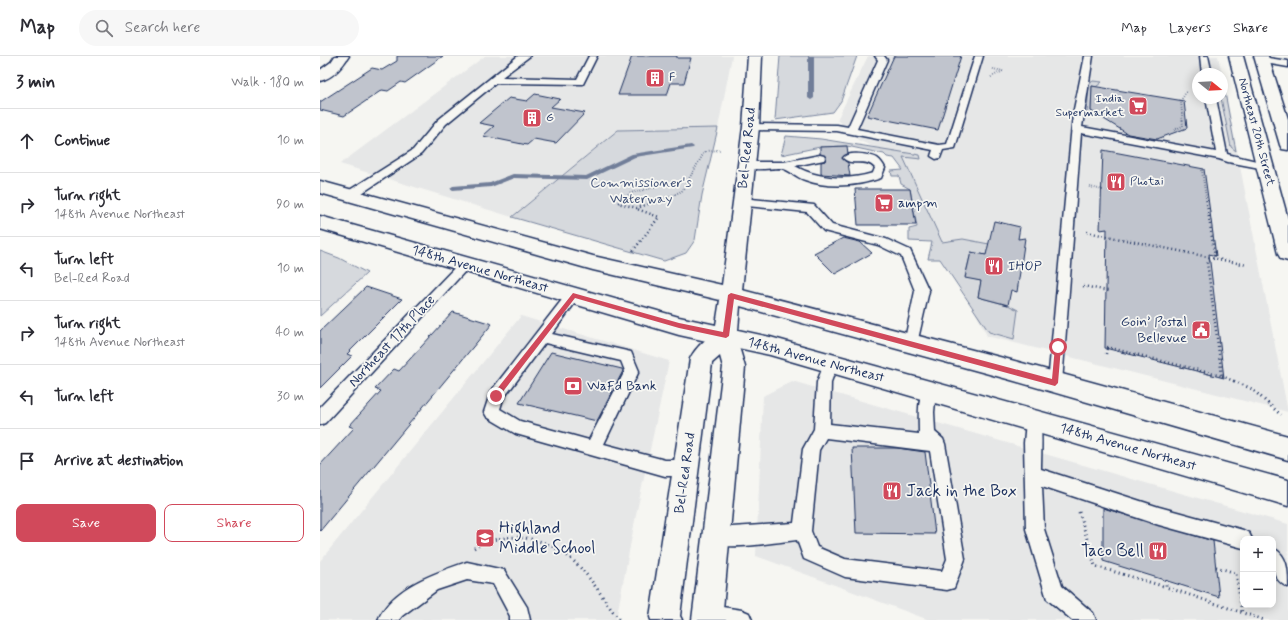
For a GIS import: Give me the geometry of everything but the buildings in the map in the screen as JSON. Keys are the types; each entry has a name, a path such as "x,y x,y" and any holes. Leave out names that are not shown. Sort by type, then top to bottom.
{"main road":[{"path":"320,78 336,65 342,56"},
{"name":"Bel-Red Road","path":"708,617 734,367 726,336 751,127 755,56"},
{"name":"Northeast 20th Street","path":"1236,56 1288,254"},
{"name":"Northeast 20th Street","path":"1260,57 1288,145"},
{"path":"320,187 593,263 731,295 1288,448"},
{"name":"148th Avenue Northeast","path":"320,222 464,265 679,326 726,336 831,363 1288,493"},
{"name":"Bel-Red Road","path":"667,620 665,617 701,359 726,336"}],"lane":[{"path":"349,196 417,152 442,122 518,59 526,56"},
{"path":"493,80 580,82 593,56"},
{"path":"851,131 883,60 879,56"},
{"path":"751,127 837,128 937,152 951,146 979,56"},
{"path":"1055,383 1079,103 1089,56"},
{"path":"1204,56 1206,68"},
{"path":"1260,57 1288,64"},
{"path":"1212,104 1222,156"},
{"path":"1077,129 1222,156 1228,159 1265,166"},
{"path":"747,164 784,165 820,158"},
{"path":"784,165 808,177 822,180 867,180 878,175 880,168 878,163 871,159 848,158"},
{"path":"741,202 810,208 828,228 882,242 906,253 922,291 911,344"},
{"name":"Northeast 17th Place","path":"320,418 464,265"},
{"path":"573,296 496,396 492,412 516,427 666,468 686,468"},
{"path":"542,337 626,356 632,371 593,448"},
{"path":"831,363 824,382 822,430 811,449 802,531 810,553 845,568 947,581 956,559 938,444 927,435 926,412 929,391"},
{"path":"1034,421 1032,443 1035,529 1054,592 1086,620"},
{"path":"822,430 938,444"},
{"path":"1034,475 1159,516 1240,539"},
{"path":"717,537 802,531"},
{"path":"1276,561 1288,578"},
{"path":"388,620 395,609 432,583 467,571 498,576 520,614 520,620"},
{"path":"708,617 742,620"}],"path":[{"path":"991,77 1003,71"},
{"path":"1173,130 1183,126 1181,100 1187,91"},
{"path":"637,208 656,204 682,191 705,151 720,150"},
{"path":"1202,170 1215,258"},
{"path":"632,252 659,217 637,208 618,203 631,193 659,186"},
{"path":"1102,235 1247,265"},
{"path":"1215,258 1207,262 1222,376"},
{"path":"1085,286 1108,291"},
{"path":"1106,354 1107,348 1222,376 1252,389 1281,415"},
{"path":"1076,489 1076,502 1095,566 1166,587 1264,620"},
{"path":"474,548 490,538 516,536 540,540 560,549 576,561 593,581 618,620"},
{"path":"1216,567 1236,573 1242,613"},
{"path":"1166,580 1166,587"}],"shaded area":[{"path":"485,56 732,56 718,128 618,130 512,217 340,164"},
{"path":"868,56 1218,56 1221,68 1192,68 1192,104 1228,104 1288,412 987,336 899,158 858,140 837,120"},
{"path":"521,316 669,361 636,515 616,620 320,620 320,561"},
{"path":"792,381 1288,524 1288,620 929,620 756,556 763,396"}],"green space":[{"path":"780,56 857,56 841,101 833,112 775,120"},
{"path":"1093,81 1102,82 1096,87 1092,86 1091,111 1100,116 1087,114 1089,84"},
{"path":"1222,104 1227,104 1236,151 1231,147"},
{"name":"Commissioner's Waterway","path":"718,128 702,195 695,240 686,253 664,261 512,217 618,130"},
{"path":"786,136 821,139 920,155 921,159 903,157 942,242 963,239 989,244 986,255 971,252 965,277 981,281 978,297 1008,305 1018,310 1014,339 989,332 940,259 928,259 932,242 909,241 909,229 917,227 910,189 901,184 899,176 892,176 891,171 903,170 894,158 887,157 884,154 847,146 820,147 781,155"},
{"path":"320,251 339,258 367,273 320,316"}],"waterway":[{"path":"811,56 811,98"},
{"path":"453,188 491,185 513,176 587,178 634,155 691,147"}],"place":[{"name":"F","path":"655,78"},
{"name":"India Supermarket","path":"1138,106"},
{"name":"G","path":"532,118"},
{"name":"Photai","path":"1116,182"},
{"name":"ampm","path":"884,203"},
{"name":"IHOP","path":"994,266"},
{"name":"Goin’ Postal Bellevue","path":"1201,330"},
{"name":"WaFd Bank","path":"573,386"},
{"name":"Jack in the Box","path":"892,491"},
{"name":"Highland Middle School","path":"485,538"},
{"name":"Taco Bell","path":"1158,551"}],"route":[{"path":"496,396 573,296 679,326 726,336 731,295 1055,383 1058,347"}]}
